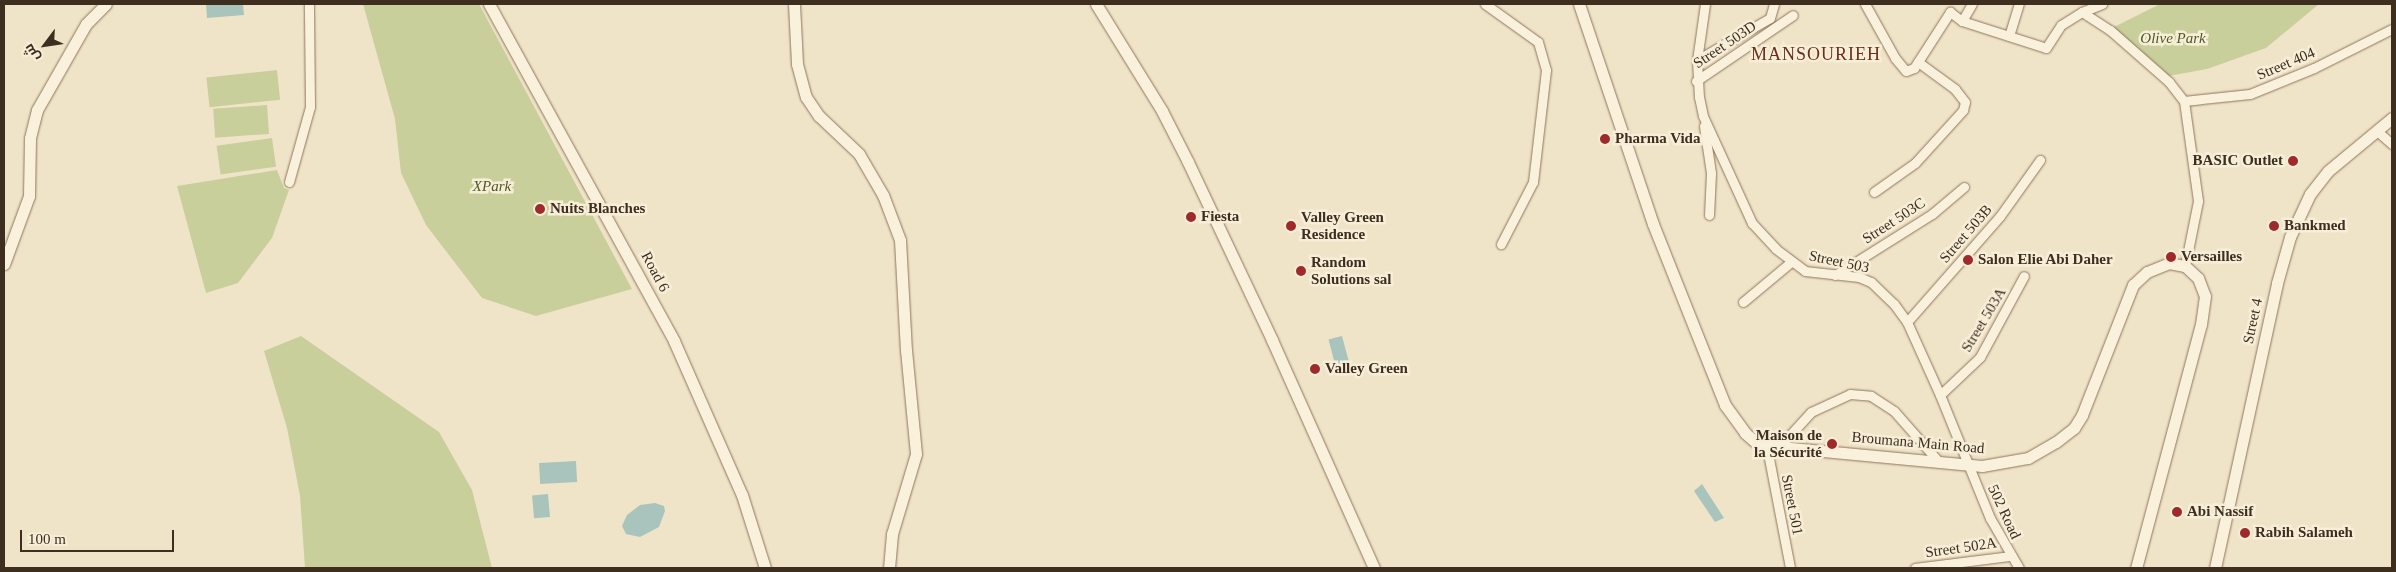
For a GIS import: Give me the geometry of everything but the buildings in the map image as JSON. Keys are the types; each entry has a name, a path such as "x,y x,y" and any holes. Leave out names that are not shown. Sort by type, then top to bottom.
{"street":[{"path":"4,264 29,196 30,138 37,110 86,24 106,4"},
{"path":"289,182 310,108 308,4"},
{"name":"Road 6","path":"489,4 674,342 742,495 765,568"},
{"path":"794,4 797,64 806,97 819,116 859,154 883,195 900,240 906,350 916,454 892,534 889,568"},
{"path":"1096,4 1162,111 1188,162 1272,340 1374,568"},
{"path":"1485,4 1538,42 1546,70 1533,182 1501,244"},
{"name":"Broumana Main Road","path":"1579,4 1653,224 1725,405 1745,433 1772,448 1982,466 2028,458 2074,428 2088,402 2133,285 2147,272 2169,263 2185,266"},
{"name":"Street 503","path":"1705,4 1696,81 1703,116 1752,223 1762,236 1791,262 1805,271 1848,275 1871,282 1894,304 1907,322 1940,395 1968,464"},
{"path":"1697,60 1770,18 1774,4"},
{"path":"1865,4 1900,65 1910,71 1918,62 1949,8 1962,21 2046,48 2061,25 2082,12 2102,4"},
{"path":"1962,21 1972,4"},
{"path":"2009,36 2019,4"},
{"path":"2082,12 2110,30 2168,82 2184,101 2198,201 2185,266 2198,278 2205,296 2201,324 2136,568"},
{"name":"Street 503D","path":"1696,81 1793,15"},
{"name":"Street 404","path":"2184,101 2250,94 2314,68 2392,29"},
{"path":"1874,192 1915,162 1956,117 1965,102 1955,89 1918,62"},
{"path":"1703,116 1711,173 1709,215"},
{"name":"Street 4","path":"2215,568 2277,283 2290,238 2310,194 2328,171 2392,118"},
{"path":"2377,131 2392,144"},
{"name":"Street 503B","path":"1907,322 2000,216 2040,160"},
{"name":"Street 503C","path":"1835,275 1932,214 1964,186"},
{"path":"1743,302 1791,262"},
{"name":"Street 503A","path":"1940,395 1980,357 2024,276"},
{"path":"1772,448 1812,412 1850,394 1871,396 1894,411 1939,462"},
{"name":"Street 501","path":"1772,448 1790,568"},
{"name":"502 Road","path":"1968,464 2010,556 2019,568"},
{"name":"Street 502A","path":"1915,568 2010,556"}],"green space":[{"name":"XPark","path":"363,4 479,4 632,289 536,316 482,298 426,225 401,173 395,119"},
{"name":"Olive Park","path":"2160,4 2319,4 2266,48 2207,69 2163,77 2117,39 2114,27"},
{"path":"277,70 280,100 210,107 206,77"},
{"path":"267,105 269,134 215,138 213,109"},
{"path":"272,138 276,167 221,175 217,146"},
{"path":"277,170 284,188 289,190 272,238 238,283 206,293 177,186"},
{"path":"301,336 439,432 472,490 492,568 305,568 300,496 287,428 264,351"}],"water":[{"path":"206,4 243,4 244,15 207,18"},
{"path":"1342,336 1349,362 1335,366 1328,340"},
{"path":"576,461 577,482 540,484 539,463"},
{"path":"1702,484 1724,518 1715,522 1694,491"},
{"path":"548,494 550,517 534,518 532,495"},
{"path":"655,503 664,506 665,511 659,527 640,537 626,534 622,526 627,515 640,505"}],"place":[{"name":"Pharma Vida","path":"1605,139"},
{"name":"BASIC Outlet","path":"2293,161"},
{"name":"Nuits Blanches","path":"540,209"},
{"name":"Fiesta","path":"1191,217"},
{"name":"Valley Green Residence","path":"1291,226"},
{"name":"Bankmed","path":"2274,226"},
{"name":"Versailles","path":"2171,257"},
{"name":"Salon Elie Abi Daher","path":"1968,260"},
{"name":"Random Solutions sal","path":"1301,271"},
{"name":"Valley Green","path":"1315,369"},
{"name":"Maison de la Sécurité","path":"1832,444"},
{"name":"Abi Nassif","path":"2177,512"},
{"name":"Rabih Salameh","path":"2245,533"}],"district":[{"name":"MANSOURIEH","path":"1816,54"}]}
